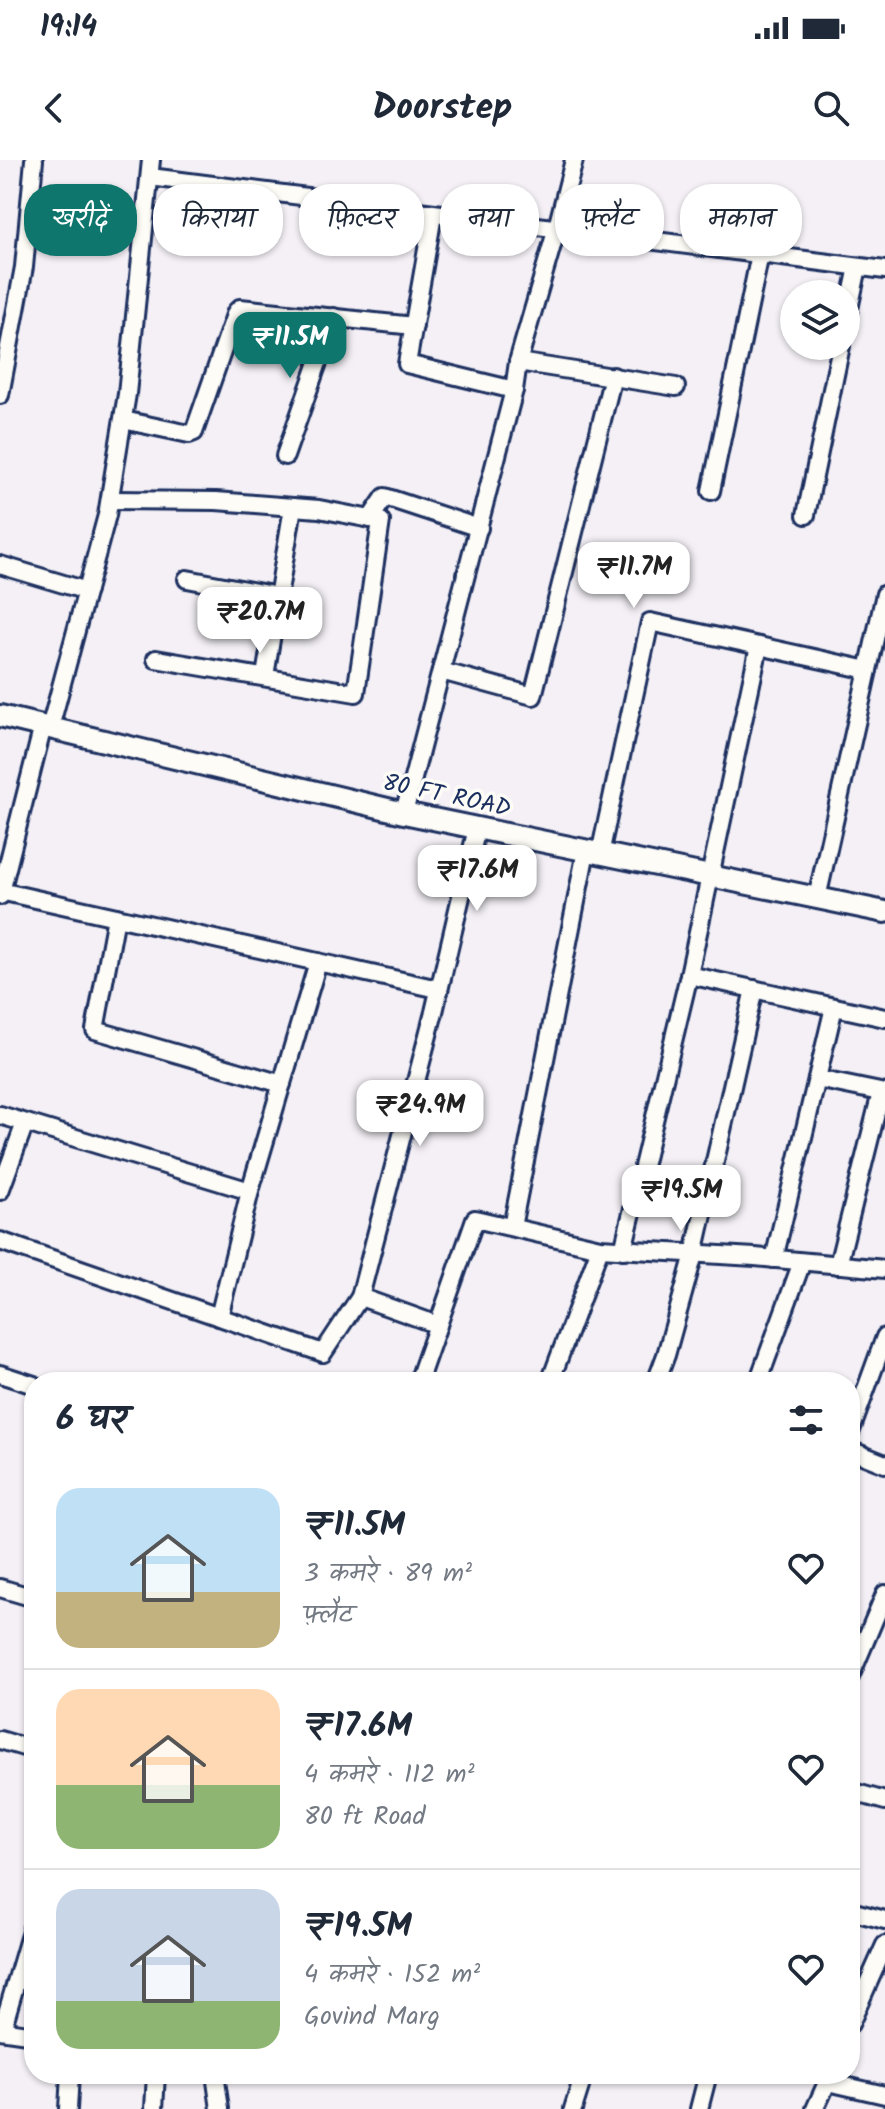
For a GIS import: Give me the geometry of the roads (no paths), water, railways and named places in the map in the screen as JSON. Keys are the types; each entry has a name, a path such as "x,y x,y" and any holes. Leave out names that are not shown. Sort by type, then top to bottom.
{"street":[{"path":"0,395 24,267 34,160"},
{"path":"151,160 123,420 110,500 0,893 438,989"},
{"path":"568,184 574,160"},
{"path":"150,177 433,215 555,228"},
{"path":"433,215 407,364 514,390"},
{"path":"404,813 514,390 518,362 555,235"},
{"path":"711,491 760,256"},
{"path":"775,256 885,270"},
{"path":"855,280 858,267"},
{"path":"123,420 189,434 194,432 240,308 414,326"},
{"path":"285,456 334,317"},
{"path":"806,515 838,360"},
{"path":"518,362 676,387"},
{"path":"441,671 533,696 613,376"},
{"path":"370,519 385,497 479,528"},
{"path":"110,500 216,501 293,507 381,521 356,693 156,659"},
{"path":"265,676 293,507"},
{"path":"0,565 87,591"},
{"path":"187,579 278,596"},
{"path":"817,898 885,594"},
{"path":"512,1227 593,852 650,622 868,670"},
{"path":"623,1250 689,975 759,646"},
{"name":"80 FT ROAD","path":"0,716 404,813 885,912"},
{"path":"0,1241 323,1353 360,1297 477,828"},
{"path":"116,917 95,1030 282,1084"},
{"path":"219,1317 250,1191 318,962"},
{"path":"689,975 885,1018"},
{"path":"660,1372 694,1254 754,989"},
{"path":"774,1259 834,1007"},
{"path":"817,1079 883,1093 838,1265"},
{"path":"0,1115 250,1191"},
{"path":"0,1191 25,1123"},
{"path":"422,1372 475,1219 600,1248 885,1269"},
{"path":"554,1372 600,1248"},
{"path":"762,1372 802,1262"},
{"path":"360,1297 438,1325"},
{"path":"860,1406 885,1337"},
{"path":"0,1374 24,1382"},
{"path":"860,1454 885,1464"},
{"path":"0,1588 24,1595"},
{"path":"860,1653 885,1594"},
{"path":"0,1740 24,1747"},
{"path":"860,1794 885,1801"},
{"path":"860,1914 885,1920"},
{"path":"860,2001 885,1945"},
{"path":"24,1954 1,2030 24,2033"},
{"path":"68,2109 69,2084"},
{"path":"154,2109 155,2084"},
{"path":"216,2084 220,2109"},
{"path":"573,2109 581,2084"},
{"path":"699,2109 705,2084"},
{"path":"815,2109 827,2084"},
{"path":"849,2084 885,2095"}]}
